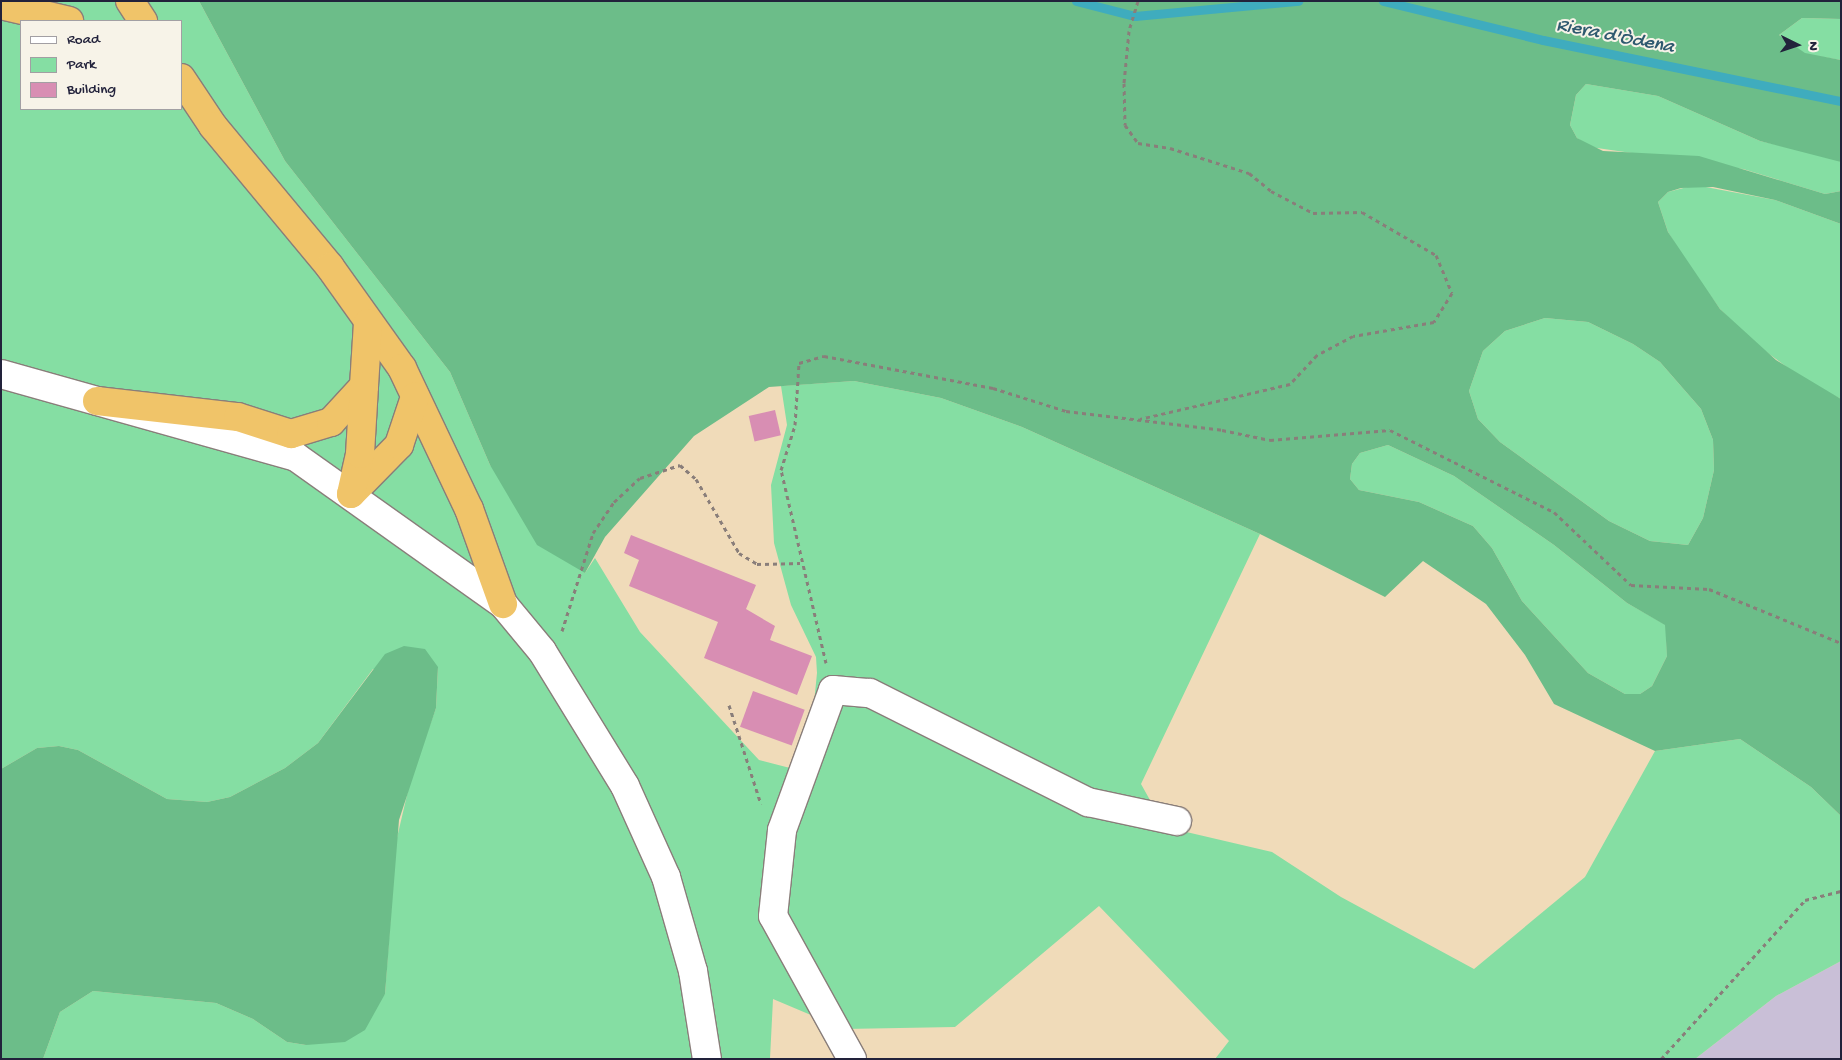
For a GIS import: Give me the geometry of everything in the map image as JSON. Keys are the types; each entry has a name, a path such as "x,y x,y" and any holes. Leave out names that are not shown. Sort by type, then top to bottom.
{"highway":[{"path":"130,1 143,20"},
{"path":"1,4 65,20"},
{"path":"182,80 213,126 330,267 368,324 402,368 469,509 503,604"},
{"path":"182,101 213,126"},
{"path":"351,494 360,454 368,324"},
{"path":"97,401 238,417 291,434 331,422 364,386"},
{"path":"351,494 398,445 415,397"}],"street":[{"path":"1,374 296,457 351,494 503,604 542,651 625,786 666,877 693,971 707,1059"},
{"path":"852,1059 773,916 780,845 833,690 870,693 1088,802 1177,822"}],"path":[{"path":"1137,420 1290,384 1318,355 1353,336 1434,322 1452,293 1436,255 1362,212 1313,213 1272,191 1249,173 1170,148 1138,143 1125,125 1124,83 1129,31 1138,1"},
{"path":"833,690 800,563 781,470 795,425 799,363 824,356 993,388 1066,411 1270,440 1390,430 1554,512 1631,585 1709,589 1841,643"},
{"path":"542,651 561,632 593,533 614,502 640,478 680,465 696,479 739,553 757,564 800,563"},
{"path":"728,705 746,766 780,845"},
{"path":"1661,1059 1805,900 1841,891"}],"shaded area":[{"path":"1841,961 1841,1059 1695,1059 1776,996"}],"green space":[{"path":"1,1 199,1 285,161 450,372 490,465 585,573 595,558 640,632 759,760 790,768 813,713 817,673 816,657 791,605 774,543 771,485 787,425 781,386 854,381 941,398 1022,427 1260,534 1141,784 1165,827 1272,852 1341,897 1474,969 1585,877 1655,751 1740,739 1811,787 1841,816 1841,961 1776,996 1695,1059 1215,1059 1229,1041 1099,906 955,1027 844,1029 773,999 770,1059 43,1059 60,1012 93,991 216,1003 253,1019 287,1042 306,1045 385,994 396,842 411,778 436,708 438,667 373,669 318,743 285,768 230,797 207,802 167,799 78,750 59,746 37,748 1,769"},
{"path":"199,1 1841,1 1841,19 1802,18 1779,35 1805,53 1841,60 1841,162 1760,141 1658,96 1586,84 1576,95 1570,125 1577,138 1603,151 1699,156 1825,194 1841,191 1841,224 1775,200 1713,187 1681,188 1668,192 1658,202 1668,232 1720,309 1776,360 1841,399 1841,816 1811,787 1740,739 1655,751 1554,704 1525,655 1486,604 1423,561 1385,597 1260,534 1022,427 941,398 854,381 769,387 694,436 605,537 585,573 537,545 490,465 450,372 285,161","holes":["1545,318 1588,322 1633,344 1660,362 1701,409 1713,440 1714,470 1703,518 1688,545 1650,541 1609,521 1500,442 1478,419 1469,391 1483,351 1505,331","1388,445 1454,476 1554,545 1627,603 1665,625 1667,656 1652,686 1640,694 1625,694 1588,673 1522,601 1492,548 1473,526 1419,502 1359,490 1350,479 1352,464 1360,453"]},
{"path":"1802,18 1841,19 1841,60 1805,54 1779,35"},
{"path":"1586,84 1658,96 1760,141 1834,158 1841,162 1841,191 1825,194 1743,169 1590,147 1577,138 1570,125 1576,95"},
{"path":"1695,185 1775,200 1841,224 1841,399 1807,382 1753,342 1720,309 1685,260 1668,232 1658,202 1668,192"},
{"path":"1545,318 1588,322 1633,344 1660,362 1701,409 1713,440 1714,470 1703,518 1688,545 1650,541 1609,521 1500,442 1478,419 1469,391 1483,351 1505,331"},
{"path":"1388,445 1454,476 1554,545 1627,603 1666,625 1667,656 1652,686 1640,694 1625,694 1588,673 1522,601 1492,548 1473,526 1419,502 1359,490 1350,479 1352,464 1360,453"},
{"path":"404,646 425,649 438,667 436,708 399,820 385,994 365,1030 345,1042 306,1045 287,1042 253,1019 216,1003 93,991 60,1012 43,1059 1,1059 1,769 37,748 59,746 78,750 167,799 207,802 230,797 285,768 318,743 385,654"}],"building":[{"path":"775,410 781,435 755,441 749,416"},
{"path":"631,535 756,585 746,609 775,626 770,640 812,656 797,695 704,658 718,622 629,586 639,560 624,553"},
{"path":"753,691 805,710 792,746 740,727"}],"waterway":[{"name":"Riera d'Òdena","path":"1076,1 1135,16 1298,1"},
{"name":"Riera d'Òdena","path":"1383,1 1543,40 1841,101"}]}
